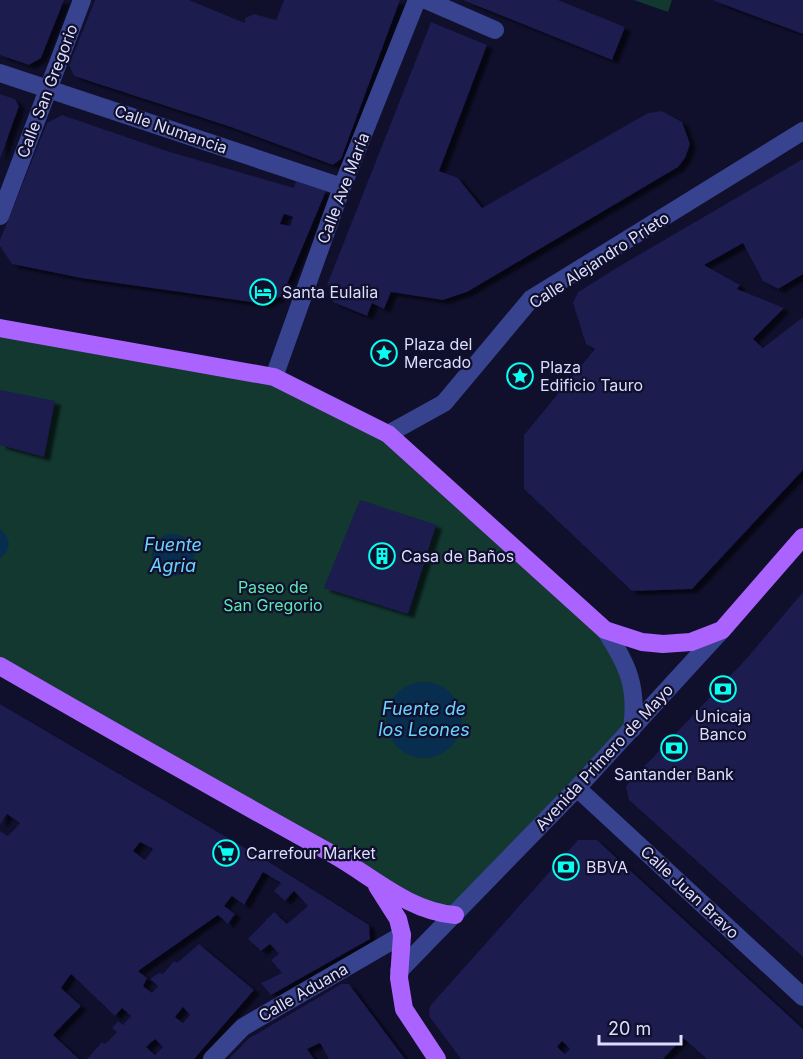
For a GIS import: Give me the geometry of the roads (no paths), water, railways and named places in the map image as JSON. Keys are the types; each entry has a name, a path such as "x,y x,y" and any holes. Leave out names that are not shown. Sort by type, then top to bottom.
{"main road":[{"path":"0,328 274,377 388,434 605,630 642,642 663,644 691,642 722,630"},
{"name":"Avenida Primero de Mayo","path":"722,630 803,537"},
{"path":"0,666 341,859 372,880 417,905 455,915"},
{"path":"372,880 398,919 402,935 399,971 400,996 404,1010 436,1059"}],"street":[{"name":"Calle San Gregorio","path":"0,216 82,0"},
{"name":"Calle Ave María","path":"274,377 342,187 417,0"},
{"path":"426,0 495,30"},
{"name":"Calle Numancia","path":"0,73 48,87 342,187"},
{"name":"Calle Alejandro Prieto","path":"388,434 444,403 531,299 803,131"},
{"path":"605,630 631,676 635,707 632,729"},
{"name":"Avenida Primero de Mayo","path":"399,971 577,788 722,630"},
{"name":"Calle Juan Bravo","path":"577,788 803,997"},
{"name":"Calle Aduana","path":"212,1059 243,1027 402,935"}],"water":[{"path":"0,529 9,544 7,551 0,558"},
{"name":"Fuente Agria","path":"173,534 188,540 194,555 188,570 173,576 158,570 152,555 158,540"},
{"name":"Fuente de los Leones","path":"424,682 438,685 451,693 459,706 462,720 459,734 451,747 438,755 424,758 410,755 397,747 389,734 386,720 389,706 397,693 410,685"}],"place":[{"name":"Santa Eulalia","path":"263,292"},
{"name":"Plaza del Mercado","path":"384,353"},
{"name":"Plaza Edificio Tauro","path":"520,376"},
{"name":"Casa de Baños","path":"382,556"},
{"name":"Unicaja Banco","path":"723,689"},
{"name":"Santander Bank","path":"674,748"},
{"name":"Carrefour Market","path":"226,853"},
{"name":"BBVA","path":"566,867"}],"park label":[{"name":"Paseo de San Gregorio","path":"273,596"}]}
